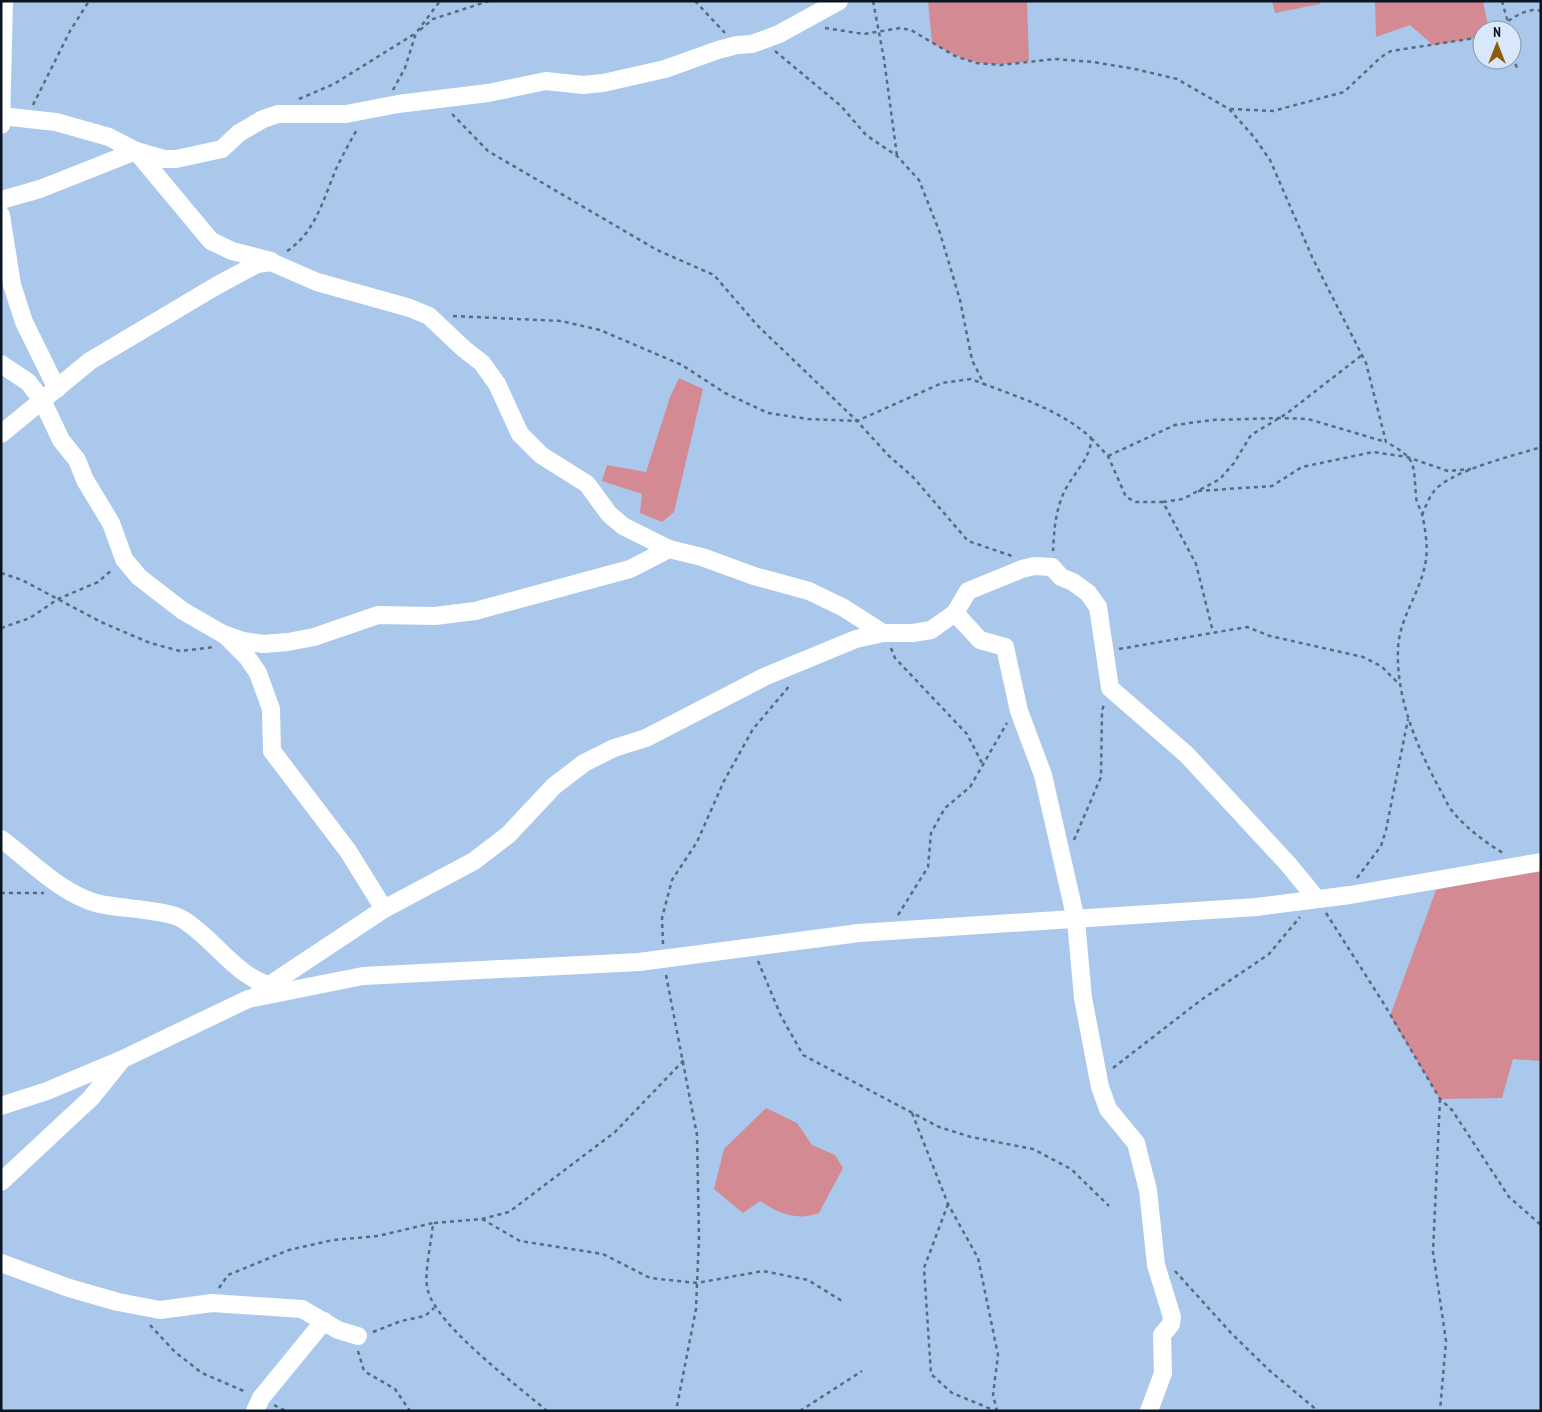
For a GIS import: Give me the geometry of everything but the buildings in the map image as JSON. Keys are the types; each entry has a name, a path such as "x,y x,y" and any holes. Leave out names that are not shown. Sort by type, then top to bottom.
{"street":[{"path":"1,10 4,1"},
{"path":"1,125 4,1"},
{"path":"1,116 29,117 56,122 109,137 136,151 164,159 204,154 222,149 239,133 263,119 278,114 346,114 398,104 546,82 603,83 664,69 779,34 839,1"},
{"path":"136,151 211,240 232,251 271,262 317,282 410,308 429,316 464,349 482,362 497,384 520,434 541,455 588,484 609,514 623,526 669,549 702,557 754,576 809,591 844,608 884,633"},
{"path":"1,200 40,189 136,151"},
{"path":"1,215 12,285 24,322 57,389"},
{"path":"1,434 90,361 249,268 271,262"},
{"path":"1,364 28,382 42,400 61,440 77,460 85,480 111,523 124,559 139,577 183,611 229,639 253,665 262,682 271,709 272,751 348,851 384,909"},
{"path":"229,639 263,644 288,642 314,637 378,615 434,616 475,611 630,569 669,549"},
{"path":"1,1106 47,1091 123,1059 248,999 384,909 474,861 508,835 554,786 584,763 614,748 646,738 764,677 856,639 884,633 913,633 931,630 955,613 968,592 1022,569 1034,566 1052,567 1062,577 1073,582 1088,593 1098,607 1110,688 1187,755 1282,857 1316,898"},
{"path":"955,613 980,640 1005,647 1017,703 1043,775 1076,920 1083,998 1102,1096 1108,1109 1136,1143 1148,1190 1156,1265 1172,1311 1171,1324 1162,1335 1162,1380 1149,1411"},
{"path":"1,838 73,892 95,903 180,917 193,926 226,958 253,978 270,986 296,989"},
{"path":"248,999 364,976 664,959 888,931 1256,907 1350,895 1533,864"},
{"path":"1,1182 91,1098 123,1059"},
{"path":"1,1263 69,1288 160,1310 212,1303 302,1309 338,1330 358,1336"},
{"path":"258,1405 324,1321"}],"path":[{"path":"29,117 39,90 70,31 89,1"},
{"path":"388,98 405,68 416,33 440,1"},
{"path":"278,114 302,96 334,84 416,33 433,19 489,1"},
{"path":"695,1 744,44 773,50 787,59 841,106 866,135 897,156 919,180 929,202 960,300 972,360 984,384"},
{"path":"873,1 884,59 897,156"},
{"path":"1502,1 1508,20"},
{"path":"1512,20 1521,14 1536,10 1541,11"},
{"path":"796,23 864,34 900,28 911,30 955,56 976,63 1001,65 1055,59 1093,62 1135,69 1177,79 1229,109 1254,137 1270,160 1313,259 1362,355 1375,393 1386,442"},
{"path":"1229,109 1272,111 1305,105 1344,92 1381,57 1391,51 1472,39"},
{"path":"438,99 488,151 657,250 714,275 757,325 857,421 888,455 913,476 968,541 1010,554 1022,569"},
{"path":"271,262 292,248 305,234 322,207 336,169 368,111"},
{"path":"429,316 562,321 600,330 682,365 725,393 768,413 808,419 857,421 942,383 971,379 1033,402 1080,428 1108,456 1126,497 1136,502 1163,502 1183,499 1220,479 1234,463 1251,435 1281,418 1362,355"},
{"path":"1108,456 1176,425 1212,420 1281,418 1308,419 1386,442 1400,450 1412,462 1416,475 1416,498 1422,515 1426,558 1424,570 1401,628 1398,648 1399,684 1408,718 1424,760 1453,812 1477,835 1533,864"},
{"path":"1052,567 1055,522 1062,495 1092,448 1090,438"},
{"path":"1422,515 1432,493 1446,480 1470,469 1541,447"},
{"path":"1198,491 1272,486 1302,467 1359,454 1392,453 1448,471 1470,469"},
{"path":"1163,502 1196,564 1213,632"},
{"path":"1,628 30,618 58,599 98,582 124,559"},
{"path":"1,573 22,580 101,622 150,643 180,651 229,639"},
{"path":"1106,651 1247,627 1270,636 1330,648 1363,657 1381,666 1399,684"},
{"path":"884,633 895,658 968,734 984,765"},
{"path":"676,1411 696,1309 697,1135 684,1060 666,979 662,918 672,880 697,842 724,781 752,729 793,681 804,660"},
{"path":"1073,840 1101,778 1102,711 1110,688"},
{"path":"888,931 928,867 931,833 944,808 970,787 1017,703"},
{"path":"1368,861 1381,846 1386,830 1408,718"},
{"path":"1,893 73,892"},
{"path":"1099,1078 1268,954 1316,898 1384,1004 1440,1099 1452,1110 1509,1197 1541,1225"},
{"path":"753,947 781,1016 803,1055 939,1127 971,1137 1033,1149 1072,1168 1109,1206"},
{"path":"212,1303 216,1292 228,1275 289,1250 333,1240 378,1236 433,1223 482,1219 509,1212 615,1132 684,1060"},
{"path":"1440,1099 1433,1252 1446,1341 1440,1411"},
{"path":"912,1112 948,1204 978,1258 998,1355 992,1395 996,1411"},
{"path":"948,1204 924,1268 931,1374 952,1393 996,1411"},
{"path":"482,1219 520,1242 603,1254 650,1278 697,1282 762,1271 808,1280 842,1301"},
{"path":"433,1223 426,1279 434,1307 469,1343 547,1411"},
{"path":"1173,1268 1232,1334 1263,1365 1318,1411"},
{"path":"133,1305 174,1352 196,1368 258,1405 286,1411"},
{"path":"410,1411 395,1389 364,1371 359,1356 358,1336 424,1316 434,1307"},
{"path":"800,1411 862,1371"}],"shaded area":[{"path":"928,1 1027,1 1029,61 989,64 957,56 932,43"},
{"path":"1272,1 1321,1 1320,4 1275,13"},
{"path":"1375,1 1483,1 1487,20 1472,20 1472,39 1433,45 1410,25 1376,37"},
{"path":"679,378 703,389 674,512 662,522 640,513 642,494 602,481 607,465 646,472 670,397"},
{"path":"1541,869 1541,1061 1513,1059 1502,1098 1440,1099 1390,1016 1436,890"},
{"path":"766,1108 797,1123 812,1145 835,1155 843,1168 819,1213 803,1216 788,1215 760,1201 743,1213 714,1189 724,1149"}]}
